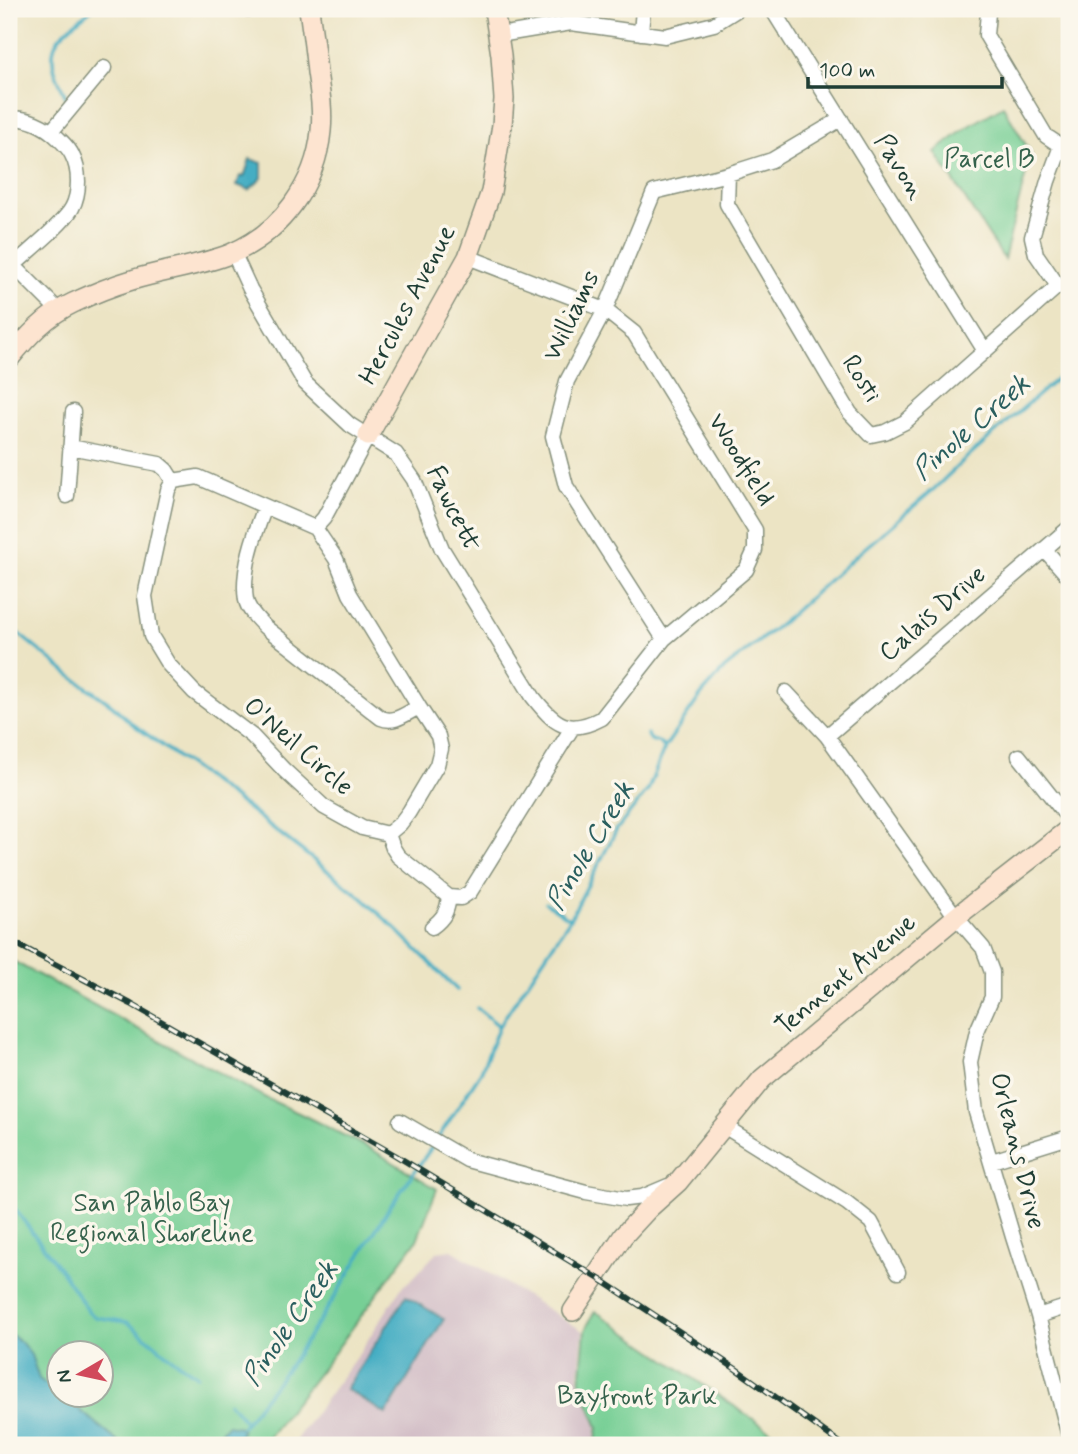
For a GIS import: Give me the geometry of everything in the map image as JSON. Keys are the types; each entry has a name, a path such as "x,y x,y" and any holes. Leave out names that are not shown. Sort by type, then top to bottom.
{"street":[{"path":"9,359 37,328 71,303 132,280 233,253 264,234 281,219 298,198 316,160 321,131 322,118 309,9"},
{"name":"Hercules Avenue","path":"316,528 324,518 467,257 491,192 504,99 494,9"},
{"path":"641,33 643,9"},
{"path":"499,35 571,23 664,36 714,24 737,9"},
{"name":"Pavon","path":"772,9 985,351"},
{"path":"991,9 988,13 986,35 1046,136 1065,145"},
{"path":"51,132 104,68"},
{"path":"9,119 17,117 29,120 51,132 68,148 73,157 78,186 77,196 69,213 11,263 59,311"},
{"name":"Williams","path":"664,639 566,486 553,436 567,381 605,310 654,192 772,160 841,119"},
{"name":"Rosti","path":"728,174 727,204 850,413 871,435 886,432 905,422 1058,286 1036,254 1032,237 1048,181 1065,145"},
{"name":"Fawcett","path":"233,253 250,289 305,383 350,425 396,454 414,480 442,549 533,697 548,716 572,728"},
{"name":"Woodfield","path":"467,257 605,310 634,334 755,530 755,551 746,570 664,639 602,718 589,725 572,728"},
{"path":"67,496 73,412"},
{"path":"70,447 159,464 173,481 198,477 316,528 336,559 351,594 438,736 441,749 437,765 409,812 388,834 398,856 449,897 461,898 470,892 572,728"},
{"name":"O'Neil Circle","path":"173,481 168,490 145,596 150,636 168,664 194,692 252,736 324,807 362,828 388,834"},
{"path":"265,507 254,534 246,578 246,602 255,616 265,627 381,718 395,720 419,707"},
{"name":"Calais Drive","path":"827,736 1069,528"},
{"path":"1045,550 1069,578"},
{"name":"Orleans Drive","path":"786,692 827,736 956,917 983,948 992,972 992,997 977,1031 970,1062 976,1112 1038,1316 1069,1436"},
{"path":"1019,756 1069,819"},
{"name":"Tennent Avenue","path":"573,1311 623,1236 678,1182 762,1079 956,917 1069,829"},
{"path":"432,927 447,911 449,897"},
{"path":"400,1121 467,1160 586,1192 626,1199 642,1198 678,1182"},
{"path":"724,1126 847,1203 872,1222 898,1272"},
{"path":"992,1161 1069,1137"},
{"path":"1038,1316 1069,1306"}],"shaded area":[{"path":"452,1250 583,1331 578,1385 597,1426 593,1445 292,1445 360,1352 402,1287 437,1252"}],"green space":[{"name":"Parcel B","path":"1003,106 1031,154 1004,259 935,152 966,128"},
{"name":"San Pablo Bay Regional Shoreline","path":"9,959 266,1098 371,1149 437,1189 417,1240 262,1445 239,1445 227,1425 210,1445 9,1445"},
{"name":"Bayfront Park","path":"595,1311 791,1445 595,1445 598,1427 580,1384 585,1330"}],"water":[{"path":"250,159 262,163 262,178 249,190 237,185 240,176 244,177"},
{"path":"406,1296 444,1319 386,1414 346,1389"},
{"path":"9,1333 21,1342 31,1355 39,1379 46,1384 46,1408 77,1408 122,1445 9,1445"},
{"path":"227,1425 242,1427 239,1445 210,1445"}],"waterway":[{"path":"66,98 55,71 53,50 61,35 92,9"},
{"name":"Pinole Creek","path":"438,1138 481,1072 499,1026 570,919 617,829 648,790 665,747 701,695 724,669 784,621 1069,368"},
{"path":"9,626 68,674 112,705 130,722 246,807 361,897 457,990"},
{"path":"647,734 651,740 664,747"},
{"path":"546,903 570,919"},
{"path":"477,1008 499,1026"},
{"name":"Pinole Creek","path":"242,1427 289,1366 389,1208 434,1144"},
{"path":"9,1201 89,1312 95,1317 127,1322 197,1376"},
{"path":"229,1402 245,1421"}],"railway":[{"path":"9,940 131,1004 395,1155 606,1283 736,1369 843,1445"}]}
